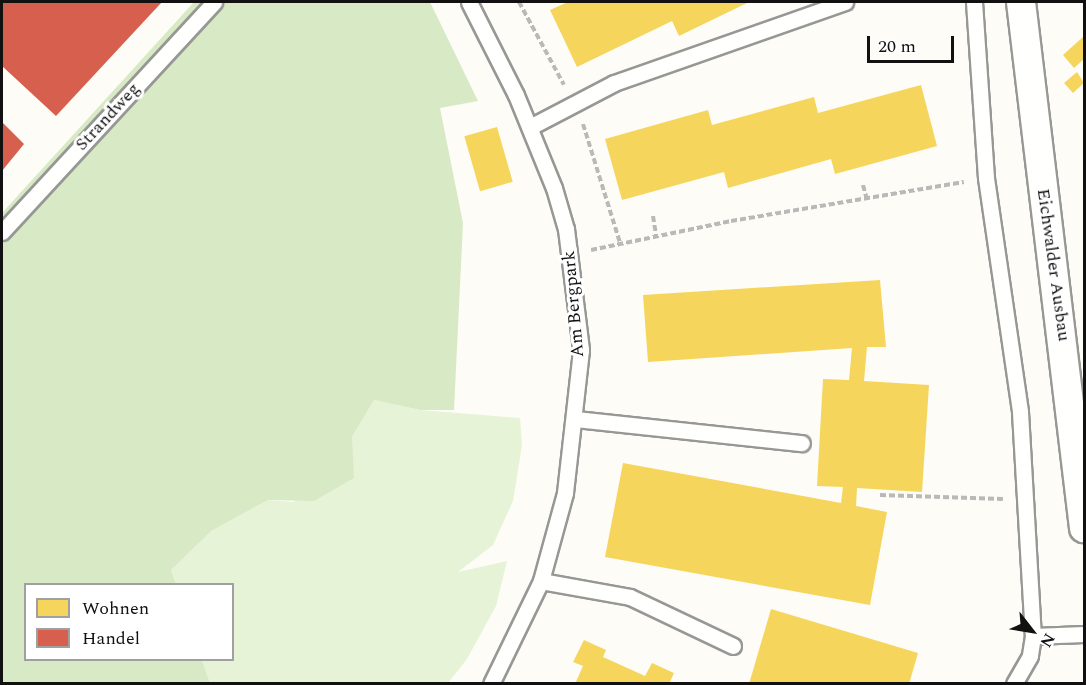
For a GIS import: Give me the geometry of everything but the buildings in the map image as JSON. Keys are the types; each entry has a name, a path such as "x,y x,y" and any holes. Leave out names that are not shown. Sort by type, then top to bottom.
{"street":[{"name":"Eichwalder Ausbau","path":"1021,2 1084,528"}],"lane":[{"name":"Strandweg","path":"2,232 214,2"},
{"path":"530,127 614,83 844,2"},
{"path":"974,2 986,178 1020,412 1033,636 1030,656 1014,684"},
{"name":"Am Bergpark","path":"476,4 554,188 570,254 581,350 576,419 565,493 541,581 491,684"},
{"path":"576,419 802,443"},
{"path":"541,581 630,597 733,646"},
{"path":"1033,636 1084,634"}],"path":[{"path":"570,254 656,236 986,178"},
{"path":"863,185 867,200"},
{"path":"654,216 656,236"},
{"path":"880,495 1025,499"}],"green space":[{"path":"194,2 430,2 478,101 440,108 463,223 454,410 420,410 374,400 352,437 354,478 314,501 268,500 211,531 171,570 176,583 24,583 24,661 202,661 210,683 2,683 2,213"},
{"path":"374,400 420,410 520,418 522,445 513,501 493,545 458,572 507,561 496,606 467,659 448,683 210,683 202,661 234,661 234,583 176,583 171,570 210,531 268,500 294,502 352,437"}]}
